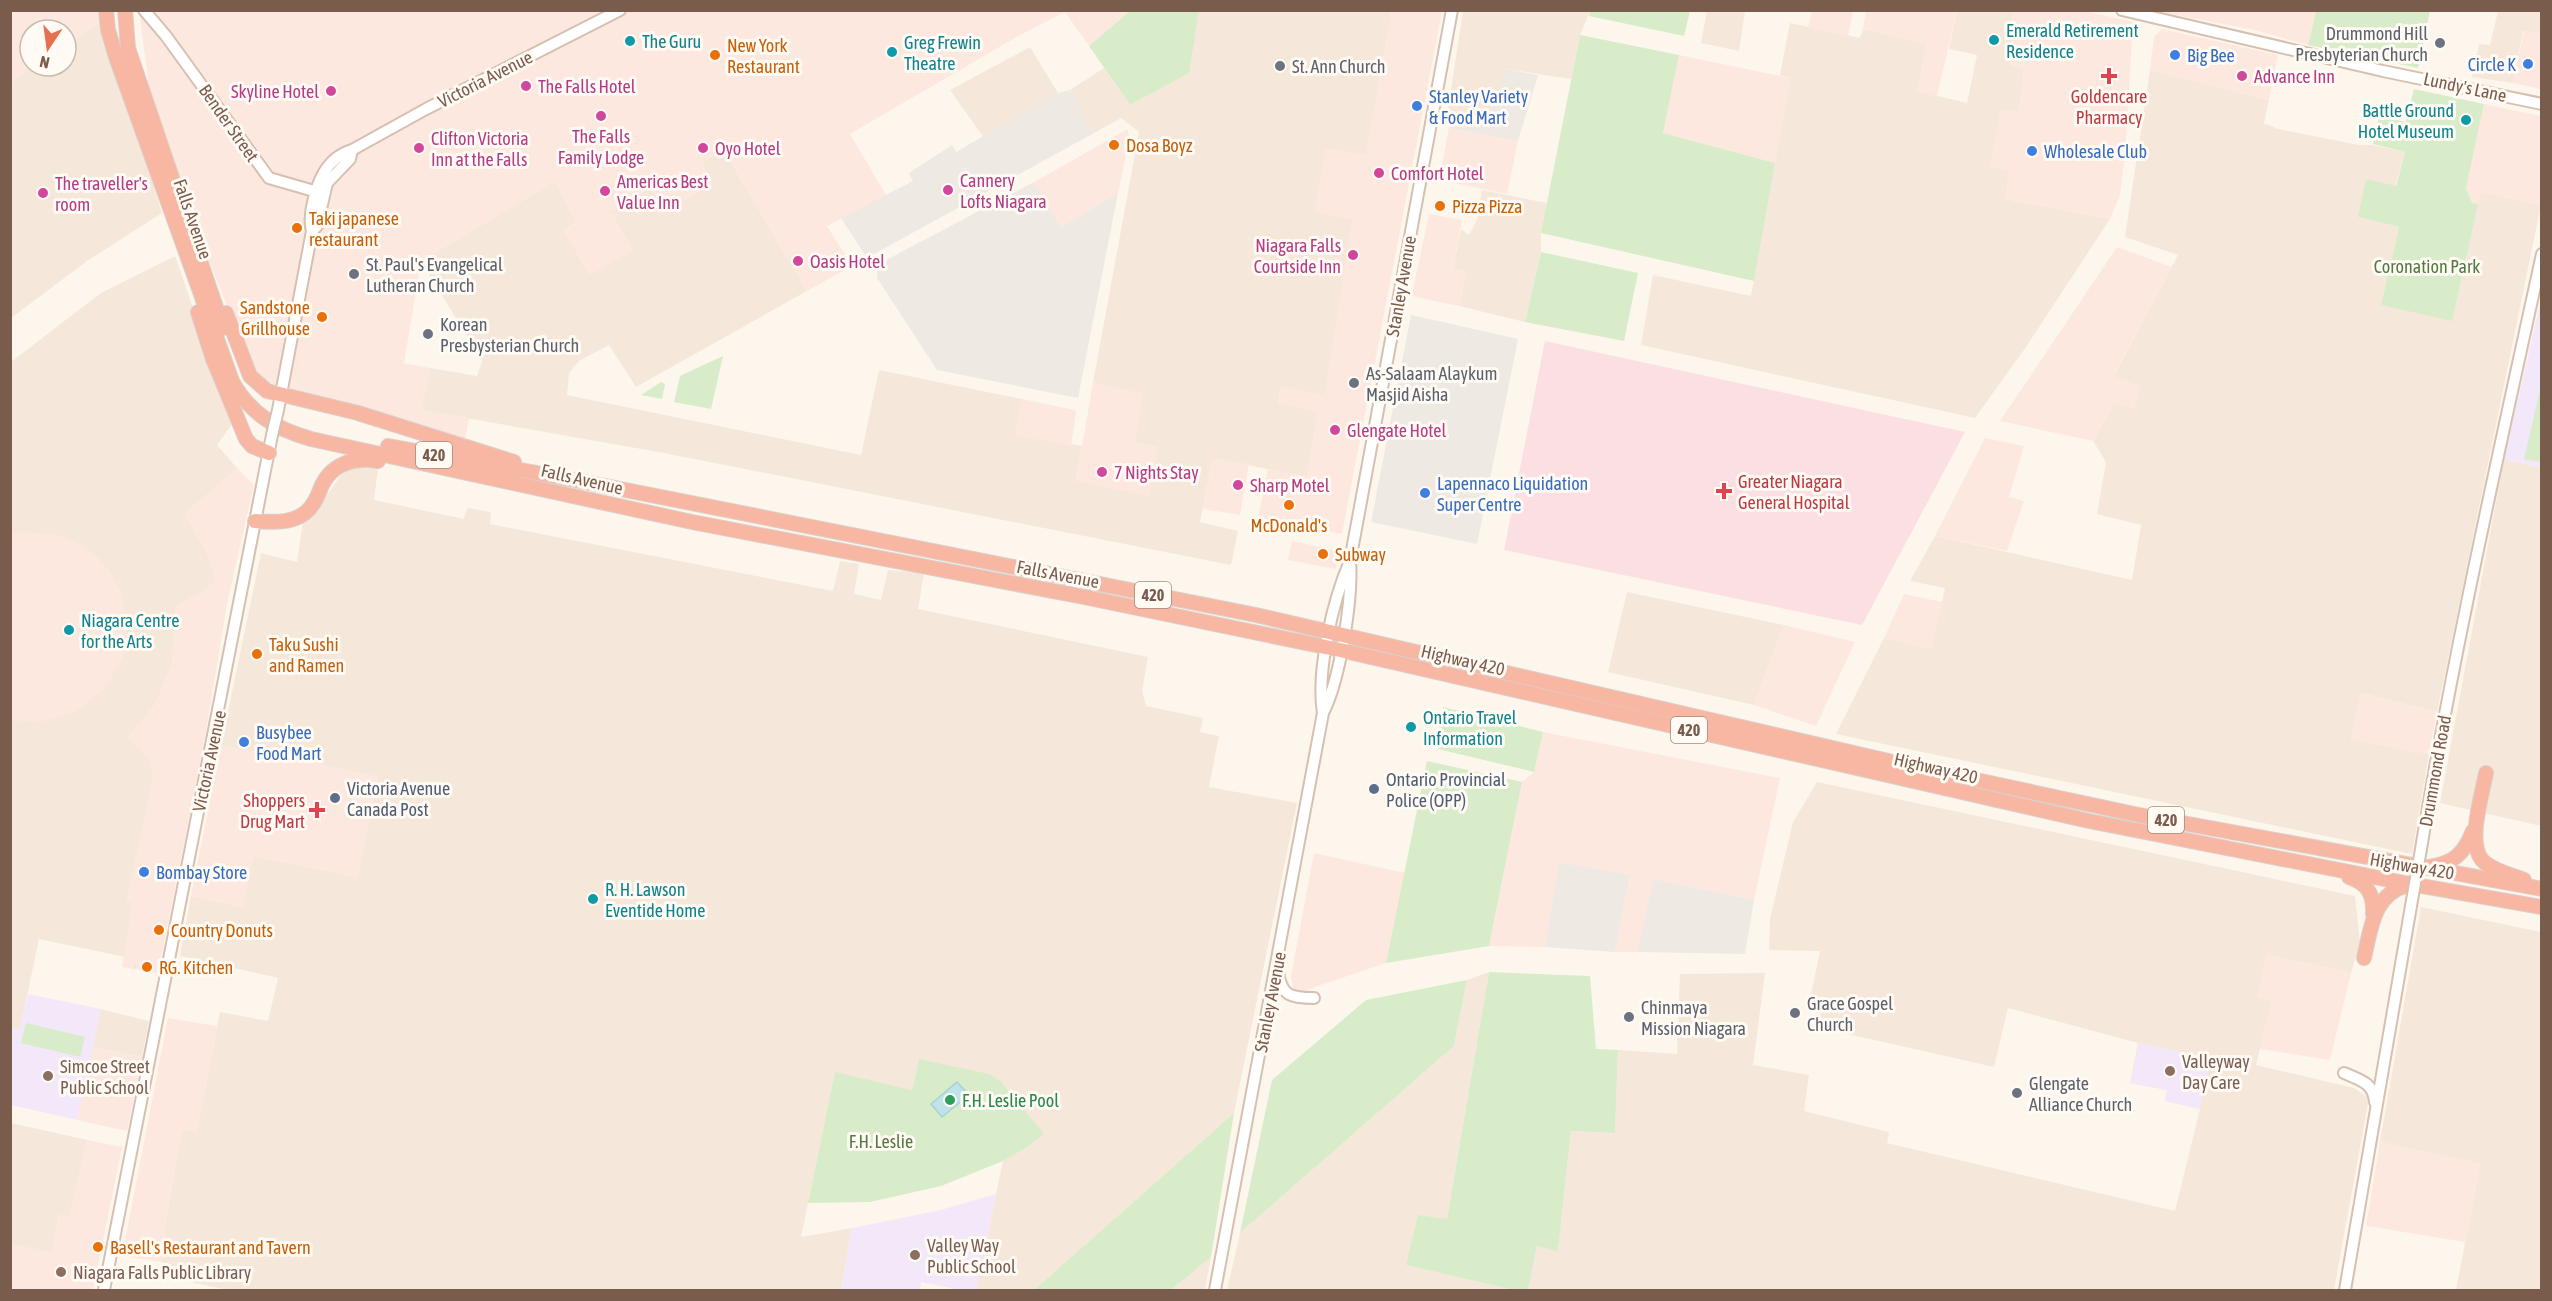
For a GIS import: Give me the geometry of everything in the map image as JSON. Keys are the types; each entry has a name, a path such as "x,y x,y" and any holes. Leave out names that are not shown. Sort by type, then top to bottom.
{"highway":[{"name":"Falls Avenue","path":"125,10 128,48 232,381 244,401 263,418 286,431 311,439 703,524 1029,587 1334,640"},
{"path":"106,11 108,30 123,70"},
{"name":"Falls Avenue","path":"123,70 236,369 250,394 265,411 291,425 570,479 1334,640"},
{"path":"190,248 208,262 243,363 250,376 267,391 280,396 358,413 570,479"},
{"path":"190,248 188,278 213,359 252,446 269,453"},
{"path":"255,521 285,522 305,513 313,505 327,476 335,468 350,461 364,459 453,475 486,476"},
{"name":"Highway 420","path":"1334,640 1940,788 2325,868 2541,907"},
{"name":"Highway 420","path":"1334,640 2139,814 2541,889"},
{"path":"2486,773 2475,844 2482,860 2541,889"},
{"path":"2423,868 2445,864 2460,856 2468,844 2477,820"},
{"path":"2325,868 2364,883 2372,896 2373,920"},
{"path":"2364,958 2373,920 2381,901 2398,888 2410,884"}],"main road":[{"name":"Falls Avenue","path":"113,10 115,37 123,70"},
{"name":"Bender Street","path":"144,10 269,178 319,193"},
{"name":"Bender Street","path":"150,10 155,22"},
{"name":"Victoria Avenue","path":"104,1290 278,410 312,231 309,224 319,193 320,179 340,154 352,150 426,109 620,10"},
{"name":"Stanley Avenue","path":"1215,1290 1323,713 1320,692 1334,640 1338,593 1350,561 1452,10"},
{"name":"Lundy's Lane","path":"2122,10 2383,71 2541,104"},
{"name":"Drummond Road","path":"2345,1290 2436,761 2481,532 2541,254"},
{"path":"1277,962 1279,980 1286,993 1299,998 1314,998"},
{"path":"2344,1073 2366,1082 2371,1087 2374,1094 2374,1117"}],"shaded area":[{"path":"143,10 1130,11 1089,46 1065,12 1022,34 850,134 886,195 827,226 852,266 807,291 724,150 701,163 713,184 670,208 668,203 663,206 651,187 611,211 633,251 589,275 564,231 576,223 555,181 421,261 404,363 430,368 421,410 469,418 465,439 304,395 256,378 181,191 150,93 140,19"},
{"path":"1812,10 1853,11 1848,36 1808,28"},
{"path":"11,11 100,11 101,22 78,37 78,18 18,18 18,77 11,82"},
{"path":"1199,11 1392,11 1366,156 1314,211 1353,219 1325,396 1281,387 1278,402 1318,411 1307,477 1213,458 1200,522 1238,531 1231,565 664,453 421,410 430,368 477,376 482,361 421,261 555,181 576,223 564,230 611,211 651,187 662,206 668,202 670,208 713,184 701,163 724,150 807,291 636,387 609,345 579,361 569,373 567,395 861,455 879,370 1022,399 1016,435 1082,446 1076,481 1157,447 1134,442 1142,394 1093,383 1139,132 1121,118 1094,133 1070,90 1104,68 1130,105 1188,73"},
{"path":"1392,11 1442,11 1342,534 1258,518 1268,469 1307,476 1318,411 1278,403 1281,387 1325,395 1353,219 1314,212 1326,148 1366,155"},
{"path":"1463,11 1590,11 1580,35 1571,79 1507,69 1489,117 1448,110"},
{"path":"1707,11 1745,11 1739,51 1701,43"},
{"path":"1866,11 1957,11 1937,96 1917,91 1927,45 1863,29"},
{"path":"1957,11 2013,11 2010,65 2024,69 2019,112 2000,110 2009,170 2006,199 2110,219 2026,347 1975,418 1641,345 1653,275 1751,296 1790,78 1780,75 1790,23 1860,38 1863,29 1927,44 1917,91 1967,103 1977,55 1949,49"},
{"path":"2013,11 2084,11 2133,22 2125,156 2120,195 2110,219 2006,199 2009,171 1990,167 2000,110 2019,111 2024,69 2010,65"},
{"path":"2154,11 2316,11 2308,45 2254,30"},
{"path":"2498,11 2541,11 2541,34 2523,31 2513,83 2472,77 2479,44 2490,45"},
{"path":"101,22 162,213 87,261 11,318 10,82 18,77 78,78 78,37"},
{"path":"2162,29 2278,55 2269,100 2150,70 2154,37"},
{"path":"2524,31 2541,34 2541,89 2513,83"},
{"path":"1030,47 1058,93 984,138 950,90"},
{"path":"1679,55 1790,78 1775,163 1663,133"},
{"path":"1506,69 1538,75 1518,141 1449,128 1448,110 1489,117"},
{"path":"2150,70 2269,100 2264,123 2278,129 2405,152 2395,186 2358,217 2399,227 2381,305 2481,192 2541,205 2437,712 2361,693 2351,739 2429,754 2412,854 1836,734 1884,638 1931,649 1945,588 1910,581 1935,536 2132,580 2141,525 2097,514 2106,462 2093,441 2114,403 2133,408 2113,377 2178,255 2125,237"},
{"path":"1070,90 1094,133 867,258 841,218 913,181 909,173 952,145 956,152 1058,93"},
{"path":"2484,104 2541,116 2541,205 2481,192 2478,204 2472,203 2466,188"},
{"path":"1449,128 1518,141 1507,194 1439,180"},
{"path":"1128,129 1129,141 1118,193 1061,227 1034,182"},
{"path":"1034,182 1061,227 1118,193 1078,398 937,370 877,278 877,270 888,259"},
{"path":"1482,190 1547,203 1541,233 1541,252 1525,322 1459,306 1466,272 1453,268 1461,229 1469,235 1477,220"},
{"path":"1429,214 1462,220 1453,268 1466,272 1459,306 1415,297 1412,294"},
{"path":"2117,247 2172,267 2113,376 2141,386 2134,408 2114,403 2093,441 2000,421"},
{"path":"175,256 223,394 235,420 217,445 237,468 185,514 206,550 216,580 205,591 176,606 172,665 155,705 128,738 149,759 154,775 127,902 133,902 125,957 39,939 20,1029 11,1027 11,362 101,293"},
{"path":"2541,300 2541,468 2504,459"},
{"path":"1411,315 1518,339 1477,544 1371,522"},
{"name":"Greater Niagara General Hospital","path":"1545,341 1965,432 1862,625 1504,550"},
{"path":"1093,383 1143,394 1135,442 1157,447 1149,496 1076,481"},
{"path":"1022,399 1075,410 1071,446 1016,435"},
{"path":"1985,438 2024,446 2009,497 2024,501 2007,551 1935,536"},
{"path":"1213,458 1249,464 1240,515 1203,509"},
{"path":"2504,459 2541,468 2541,826 2440,803"},
{"path":"357,464 378,468 374,500 464,519 467,508 491,512 490,524 833,591 840,561 859,564 854,594 881,600 888,570 924,573 918,609 1148,657 1142,691 1146,706 1203,718 1200,732 1219,736 1209,787 1297,803 1234,1113 1034,1290 976,1290 1003,1161 1026,1148 1044,1133 919,1060 912,1090 835,1073 801,1237 852,1228 841,1290 228,1290 166,1277 170,1264 161,1262 166,1235 163,1234 182,1130 197,1131 220,1012 268,1021 278,978 180,956 191,896 242,907 253,856 357,877 378,777 221,745 261,553 297,562 303,522 324,499 341,475"},
{"path":"237,468 254,485 227,604 203,748 158,973 122,967 133,903 127,902 154,775 149,759 128,738 155,705 172,665 176,606 205,591 216,580 206,550 185,514"},
{"name":"Niagara Centre for the Arts","path":"23,532 59,535 94,554 108,569 120,590 127,624 122,660 103,690 75,712 40,722 11,720 11,534"},
{"path":"1292,541 1339,551 1336,569 1288,560"},
{"path":"1627,592 1784,625 1754,705 1608,672"},
{"path":"1904,594 1942,602 1931,650 1884,638"},
{"path":"1784,625 1855,642 1816,726 1754,705"},
{"path":"2361,693 2437,712 2429,754 2351,739"},
{"path":"1543,732 1780,778 1754,900 1653,879 1637,952 1615,952 1630,876 1560,862 1545,947 1489,946 1522,782 1534,772"},
{"path":"221,745 378,777 357,877 253,856 242,907 191,896"},
{"path":"1817,782 2355,896 2360,943 2351,973 2267,955 2258,997 2272,1001 2256,1065 2354,1088 2369,1098 2334,1290 1528,1290 1537,1246 1558,1250 1571,1131 1615,1133 1618,1050 1677,1054 1680,974 1765,973 1753,1065 1809,1075 1804,1111 1889,1132 1887,1143 2175,1211 2200,1109 2165,1101 2167,1090 2130,1083 2138,1043 2008,1008 1994,1067 1817,1027 1822,1010 1809,1004 1820,951 1769,950 1770,919 1793,822"},
{"path":"1314,853 1405,873 1386,963 1294,994 1291,976"},
{"path":"1559,862 1630,875 1615,952 1545,947"},
{"path":"1653,879 1754,900 1745,954 1637,952"},
{"path":"2421,907 2541,932 2541,1290 2456,1290 2480,1164 2380,1142"},
{"path":"2267,955 2351,973 2330,1060 2260,1049 2272,1001 2258,997"},
{"path":"1489,972 1447,1219 1406,1265 1513,1290 1227,1290 1240,1233 1454,1046 1467,980"},
{"name":"Simcoe Street Public School","path":"28,994 101,1009 77,1120 11,1105 11,1027 20,1029"},
{"path":"101,1009 149,1021 142,1057 92,1047"},
{"path":"168,1018 217,1026 197,1132 182,1130 163,1233 166,1234 161,1262 122,1256"},
{"name":"Valleyway Day Care","path":"2139,1043 2210,1059 2200,1109 2165,1101 2167,1090 2130,1083"},
{"path":"92,1047 142,1057 127,1131 77,1120"},
{"path":"11,1123 87,1140 70,1217 59,1215 52,1253 11,1244"},
{"path":"87,1140 122,1147 93,1290 11,1290 11,1244 52,1253 59,1215 70,1216"},
{"path":"2380,1142 2480,1164 2465,1242 2366,1226"},
{"name":"Valley Way Public School","path":"996,1194 976,1290 960,1290 921,1282 920,1290 841,1290 852,1228 941,1210"},
{"path":"1211,1257 1205,1290 1171,1290"}],"green space":[{"path":"1590,10 1690,11 1684,36 1589,16"},
{"path":"1130,11 1199,11 1189,73 1130,105 1089,46"},
{"path":"2316,11 2430,11 2418,68 2308,45"},
{"path":"1580,35 1679,55 1663,133 1775,163 1754,281 1541,233"},
{"name":"Coronation Park","path":"2414,89 2484,104 2466,188 2472,203 2478,204 2452,321 2381,305 2399,227 2358,217 2366,179 2396,186 2405,152 2373,144 2379,116 2406,122"},
{"path":"1541,252 1638,273 1624,341 1525,322"},
{"path":"723,356 711,409 674,402 680,376"},
{"path":"661,382 665,384 662,399 641,395"},
{"path":"2539,394 2542,395 2541,462 2524,459"},
{"path":"1443,707 1543,732 1534,772 1438,749"},
{"path":"1427,761 1522,782 1489,946 1386,963"},
{"path":"1489,972 1590,976 1596,1049 1618,1050 1615,1133 1571,1131 1558,1251 1537,1246 1528,1290 1513,1290 1406,1265 1418,1215 1447,1219"},
{"path":"1467,980 1454,1046 1240,1233 1272,1080 1366,1000"},
{"path":"26,1023 85,1037 80,1057 21,1043"},
{"name":"F.H. Leslie","path":"919,1059 989,1074 1001,1082 1044,1134 1003,1161 941,1186 870,1202 808,1203 835,1072 912,1090"},
{"path":"1234,1113 1211,1257 1171,1290 1034,1290"}],"water":[{"name":"F.H. Leslie Pool","path":"957,1082 969,1095 942,1117 931,1104"}],"place":[{"name":"Emerald Retirement Residence","path":"1994,40"},
{"name":"The Guru","path":"630,41"},
{"name":"Drummond Hill Presbyterian Church","path":"2440,43"},
{"name":"Greg Frewin Theatre","path":"892,52"},
{"name":"New York Restaurant","path":"715,55"},
{"name":"Big Bee","path":"2175,55"},
{"name":"Circle K","path":"2528,64"},
{"name":"St. Ann Church","path":"1280,66"},
{"name":"Goldencare Pharmacy","path":"2109,76"},
{"name":"Advance Inn","path":"2242,76"},
{"name":"The Falls Hotel","path":"526,86"},
{"name":"Skyline Hotel","path":"331,91"},
{"name":"Stanley Variety & Food Mart","path":"1417,106"},
{"name":"The Falls Family Lodge","path":"601,116"},
{"name":"Battle Ground Hotel Museum","path":"2466,120"},
{"name":"Dosa Boyz","path":"1114,145"},
{"name":"Clifton Victoria Inn at the Falls","path":"419,148"},
{"name":"Oyo Hotel","path":"703,148"},
{"name":"Wholesale Club","path":"2032,151"},
{"name":"Comfort Hotel","path":"1379,173"},
{"name":"Cannery Lofts Niagara","path":"948,190"},
{"name":"Americas Best Value Inn","path":"605,191"},
{"name":"The traveller's room","path":"43,193"},
{"name":"Pizza Pizza","path":"1440,206"},
{"name":"Taki japanese restaurant","path":"297,228"},
{"name":"Niagara Falls Courtside Inn","path":"1353,255"},
{"name":"Oasis Hotel","path":"798,261"},
{"name":"St. Paul's Evangelical Lutheran Church","path":"354,274"},
{"name":"Sandstone Grillhouse","path":"322,317"},
{"name":"Korean Presbysterian Church","path":"428,334"},
{"name":"As-Salaam Alaykum Masjid Aisha","path":"1354,383"},
{"name":"Glengate Hotel","path":"1335,430"},
{"name":"7 Nights Stay","path":"1102,472"},
{"name":"Sharp Motel","path":"1238,485"},
{"name":"Greater Niagara General Hospital","path":"1724,491"},
{"name":"Lapennaco Liquidation Super Centre","path":"1425,493"},
{"name":"McDonald's","path":"1289,505"},
{"name":"Subway","path":"1323,554"},
{"name":"Niagara Centre for the Arts","path":"69,630"},
{"name":"Taku Sushi and Ramen","path":"257,654"},
{"name":"Ontario Travel Information","path":"1411,727"},
{"name":"Busybee Food Mart","path":"244,742"},
{"name":"Ontario Provincial Police (OPP)","path":"1374,789"},
{"name":"Victoria Avenue Canada Post","path":"335,798"},
{"name":"Shoppers Drug Mart","path":"317,810"},
{"name":"Bombay Store","path":"144,872"},
{"name":"R. H. Lawson Eventide Home","path":"593,899"},
{"name":"Country Donuts","path":"159,930"},
{"name":"RG. Kitchen","path":"147,967"},
{"name":"Grace Gospel Church","path":"1795,1013"},
{"name":"Chinmaya Mission Niagara","path":"1629,1017"},
{"name":"Valleyway Day Care","path":"2170,1071"},
{"name":"Simcoe Street Public School","path":"48,1076"},
{"name":"Glengate Alliance Church","path":"2017,1093"},
{"name":"F.H. Leslie Pool","path":"950,1100"},
{"name":"Basell's Restaurant and Tavern","path":"98,1247"},
{"name":"Valley Way Public School","path":"915,1255"},
{"name":"Niagara Falls Public Library","path":"61,1272"}]}
